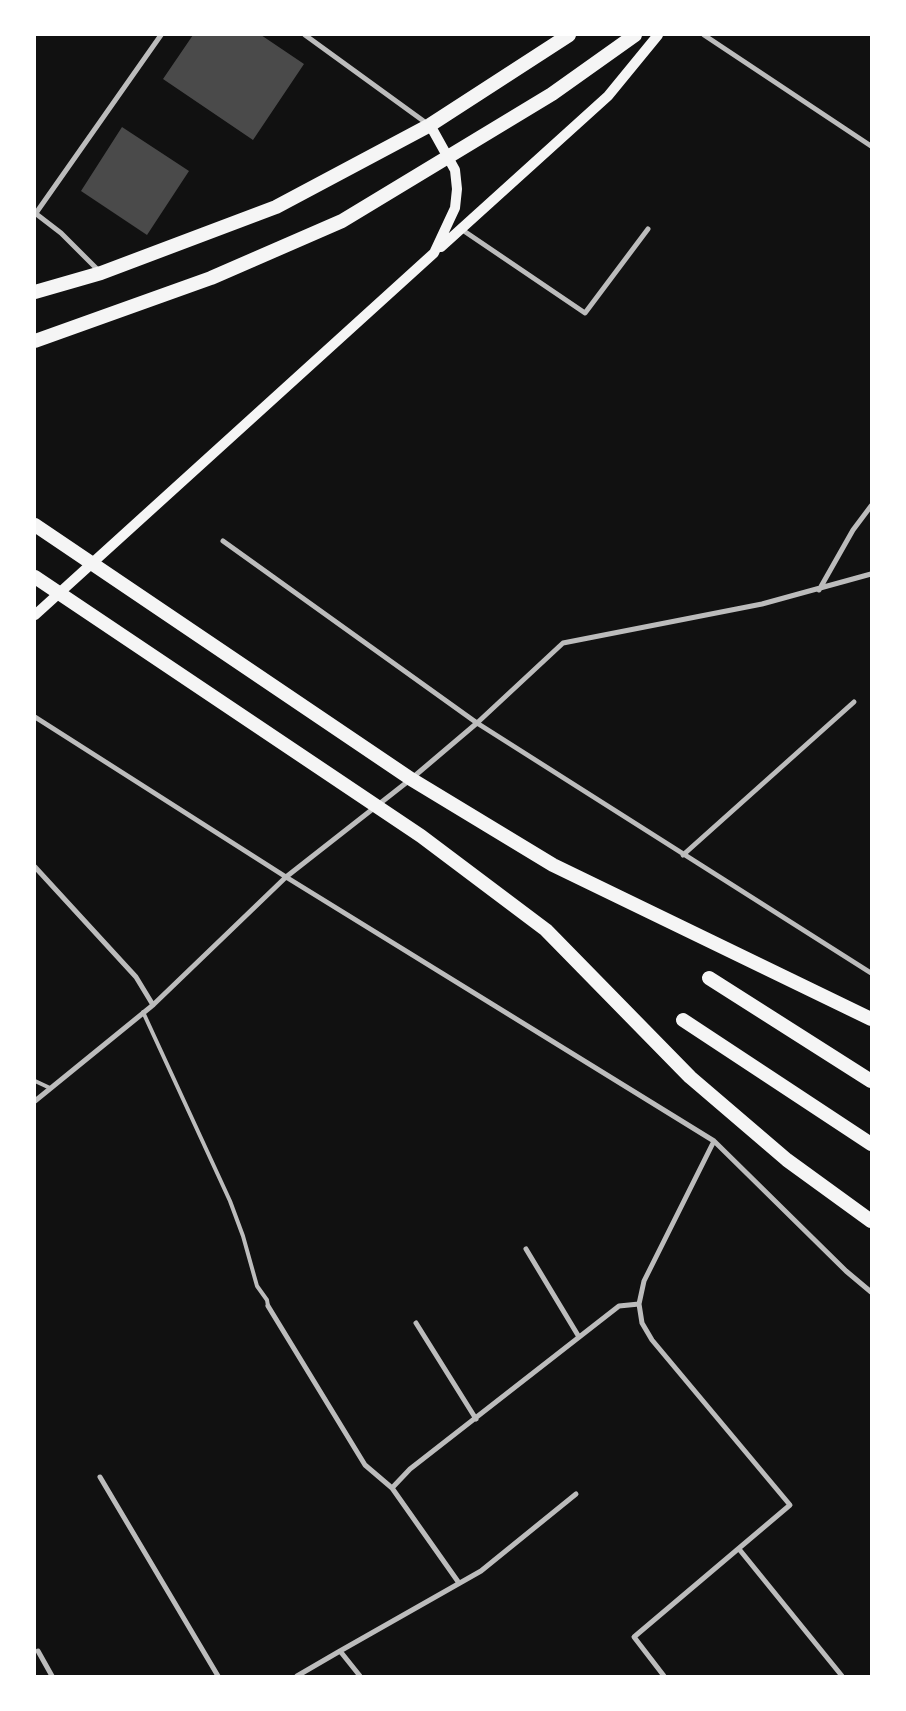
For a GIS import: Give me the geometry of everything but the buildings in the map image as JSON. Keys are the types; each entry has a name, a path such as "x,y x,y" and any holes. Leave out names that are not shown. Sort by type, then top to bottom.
{"highway":[{"path":"35,292 101,273 276,208 430,125 569,35"},
{"path":"35,341 211,278 342,221 552,94 635,35"},
{"path":"35,526 93,563 411,779 553,865 871,1018"},
{"path":"35,576 421,836 546,930 690,1077 787,1160 871,1221"},
{"path":"709,978 871,1081"},
{"path":"683,1020 871,1144"}],"main road":[{"path":"35,615 608,96 658,35"},
{"path":"430,125 455,170 455,208 434,253"}],"street":[{"path":"101,273 61,233 35,213 161,35"},
{"path":"305,35 430,125"},
{"path":"704,35 871,146"},
{"path":"461,229 585,313 648,229"},
{"path":"819,590 853,530 871,506"},
{"path":"223,541 477,723 871,973"},
{"path":"35,1101 143,1012 286,878 411,779 477,723 563,643 762,604 819,590 871,574"},
{"path":"683,854 854,702"},
{"path":"35,717 286,878 714,1141 839,1264 871,1292"},
{"path":"35,867 136,977 152,1004"},
{"path":"664,1676 634,1638 790,1505 652,1340 642,1323 639,1304 644,1280 714,1141"},
{"path":"526,1248 579,1338"},
{"path":"392,1488 410,1469 476,1420 619,1306 639,1304"},
{"path":"268,1306 365,1465 392,1488 459,1583"},
{"path":"416,1323 476,1420"},
{"path":"100,1477 218,1676"},
{"path":"297,1676 481,1571 576,1494"},
{"path":"739,1549 842,1676"},
{"path":"38,1651 52,1676"},
{"path":"340,1651 360,1676"}],"lane":[{"path":"143,1012 230,1200 244,1236 257,1286 267,1300 268,1306"},
{"path":"35,1081 50,1088"}]}
